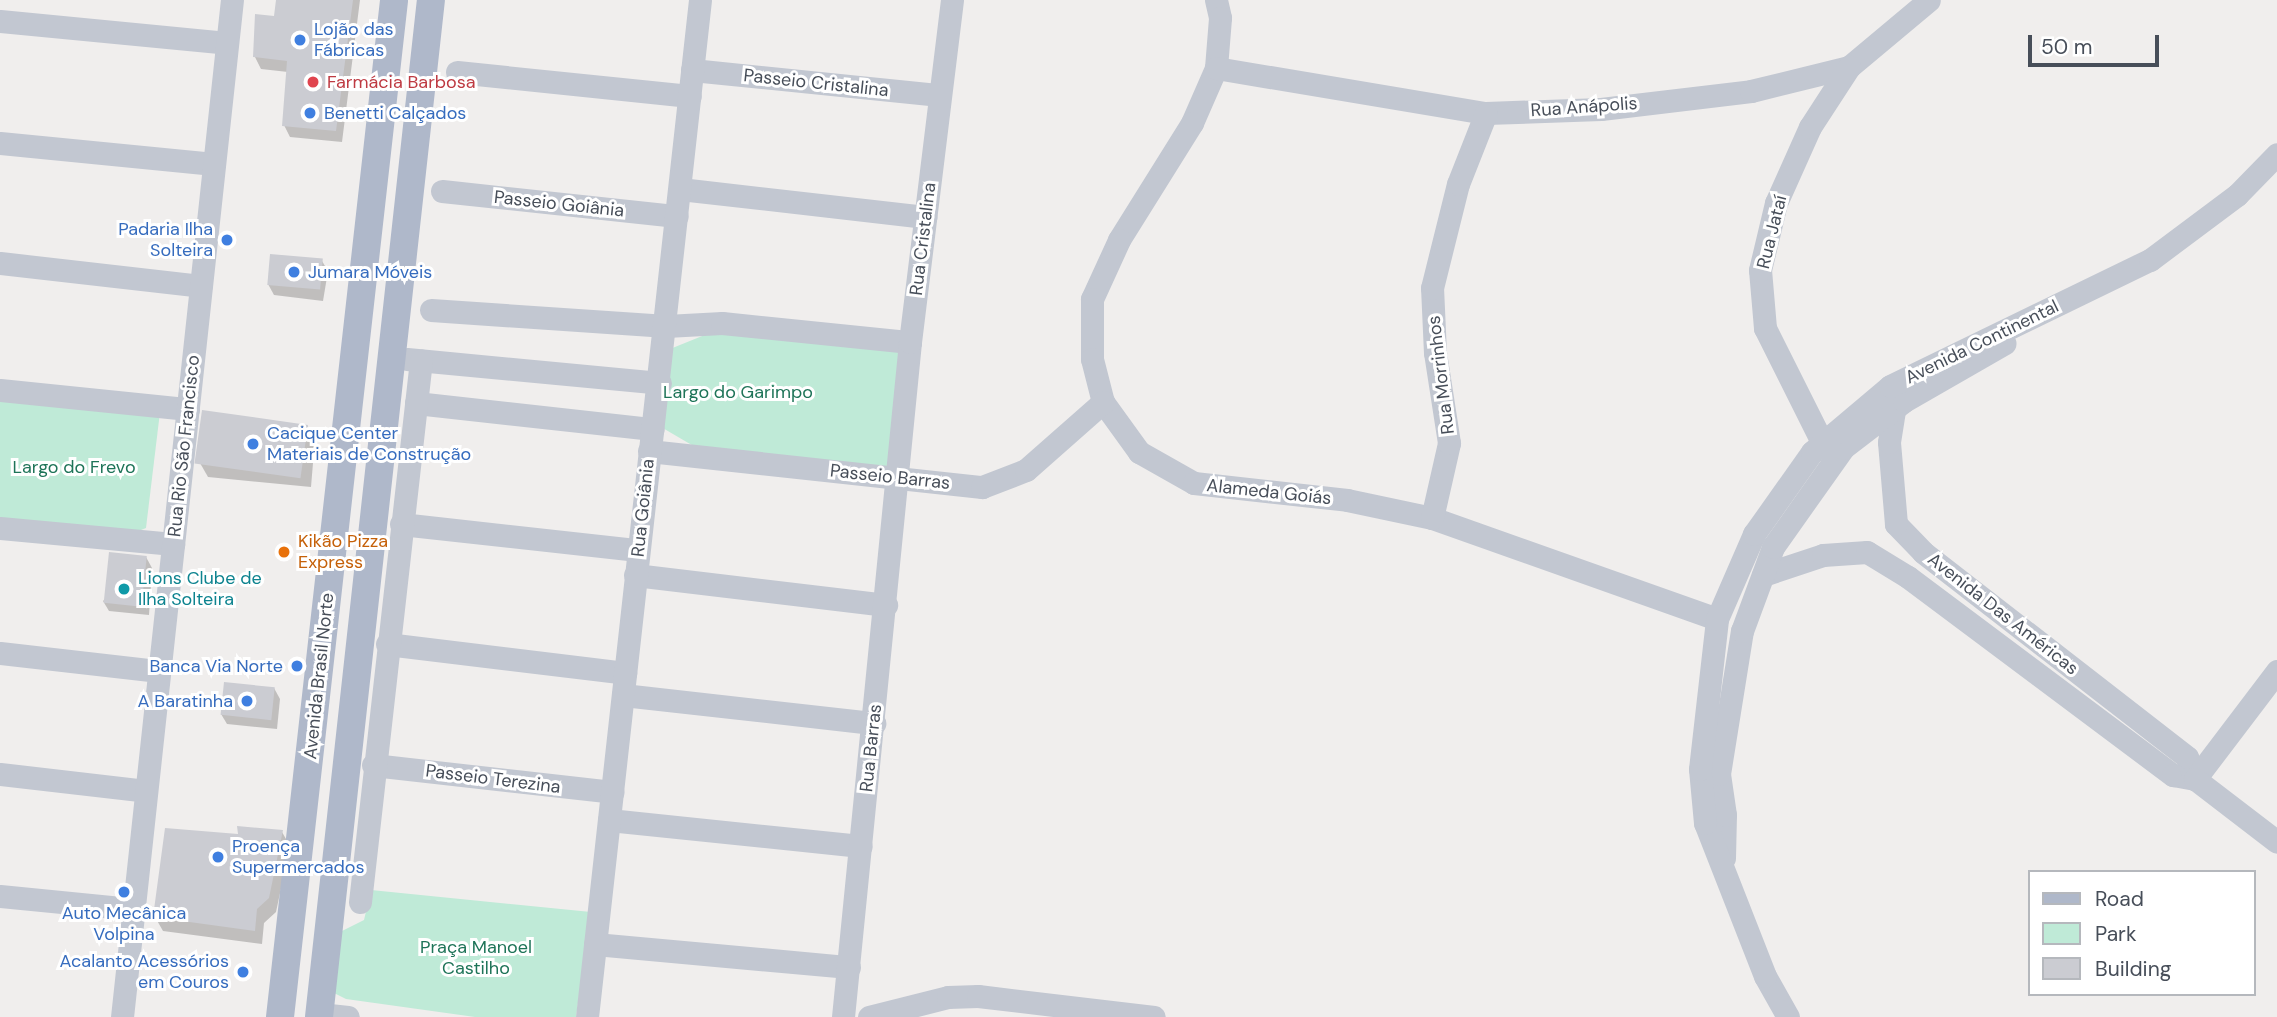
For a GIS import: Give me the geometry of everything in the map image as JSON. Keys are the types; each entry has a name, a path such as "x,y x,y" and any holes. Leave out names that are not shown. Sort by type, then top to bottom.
{"main road":[{"name":"Avenida Brasil Norte","path":"280,1017 394,0"},
{"name":"Avenida Brasil Norte","path":"320,1015 431,0"}],"street":[{"name":"Rua Rio São Francisco","path":"122,1017 232,0"},
{"name":"Rua Goiânia","path":"587,1017 635,575 660,383 699,0"},
{"name":"Rua Cristalina","path":"899,479 910,342 952,0"},
{"name":"Alameda Goiás","path":"1216,0 1220,18 1216,68 1192,123 1119,240 1092,299 1091,359 1103,402 1139,452 1194,483 1347,500 1432,518 1717,619"},
{"name":"Rua Anápolis","path":"1216,68 1486,113 1601,109 1751,91 1849,67 1929,0"},
{"path":"0,21 227,43"},
{"name":"Rua Jataí","path":"1822,442 1765,328 1760,270 1776,203 1810,127 1849,67"},
{"name":"Passeio Cristalina","path":"692,70 940,95"},
{"path":"457,72 690,96"},
{"name":"Rua Morrinhos","path":"1432,518 1450,443 1435,353 1432,288 1458,184 1486,113"},
{"path":"0,143 214,164"},
{"name":"Avenida Continental","path":"1788,1017 1765,976 1705,823 1700,769 1717,619 1754,534 1822,442 1891,386 2150,260 2228,202 2277,154"},
{"name":"Avenida Continental","path":"1723,865 1725,816 1719,774 1742,631 1773,547 1829,463 1894,409 2009,341 2157,271 2201,242 2277,172"},
{"path":"680,189 925,217"},
{"name":"Passeio Goiânia","path":"442,191 677,216"},
{"path":"0,263 201,286"},
{"path":"431,310 666,326 722,323 910,342"},
{"path":"390,357 660,383"},
{"path":"360,902 373,765 421,360"},
{"path":"0,390 188,409"},
{"name":"Passeio Barras","path":"651,440 899,479 982,487 1026,470 1103,402"},
{"path":"416,403 651,440"},
{"name":"Avenida Das Américas","path":"1894,409 1889,442 1896,524 1917,545 2187,757 2195,779"},
{"name":"Rua Barras","path":"844,1017 899,479"},
{"path":"401,524 638,550"},
{"path":"0,528 173,544"},
{"path":"1896,570 1917,545"},
{"name":"Avenida Das Américas","path":"1763,575 1823,555 1867,552 1896,570 2173,775 2195,779 2277,842"},
{"path":"635,575 886,605"},
{"path":"387,643 874,723"},
{"path":"0,653 159,671"},
{"path":"2195,779 2277,671"},
{"name":"Passeio Terezina","path":"373,765 612,792"},
{"path":"0,774 146,792"},
{"path":"609,820 861,846"},
{"path":"0,896 134,909"},
{"path":"595,944 849,967"},
{"path":"869,1017 948,997 977,1007 1154,1017"},
{"path":"320,1015 348,1017"}],"green space":[{"name":"Largo do Garimpo","path":"722,328 904,348 890,470 702,451 661,427 670,349"},
{"name":"Largo do Frevo","path":"0,395 160,412 146,528 126,536 0,523"},
{"name":"Praça Manoel Castilho","path":"371,890 591,912 576,1017 475,1017 346,999 334,993 340,932 364,920"}],"building":[{"path":"276,0 353,0 336,131 282,126 287,61 253,57 255,14 274,16"},
{"name":"Jumara Móveis","path":"270,254 323,259 320,290 267,285"},
{"name":"Cacique Center Materiais de Construção","path":"202,410 308,425 300,478 194,463"},
{"name":"Lions Clube de Ilha Solteira","path":"109,552 147,556 141,607 104,603"},
{"name":"A Baratinha","path":"224,682 275,687 271,720 221,715"},
{"name":"Proença Supermercados","path":"237,826 283,830 269,898 257,909 255,931 153,917 165,828 238,834"}],"place":[{"name":"Lojão das Fábricas","path":"300,40"},
{"name":"Farmácia Barbosa","path":"313,82"},
{"name":"Benetti Calçados","path":"310,113"},
{"name":"Padaria Ilha Solteira","path":"227,240"},
{"name":"Jumara Móveis","path":"294,272"},
{"name":"Cacique Center Materiais de Construção","path":"253,444"},
{"name":"Kikão Pizza Express","path":"284,552"},
{"name":"Lions Clube de Ilha Solteira","path":"124,589"},
{"name":"Banca Via Norte","path":"297,666"},
{"name":"A Baratinha","path":"247,701"},
{"name":"Proença Supermercados","path":"218,857"},
{"name":"Auto Mecânica Volpina","path":"124,892"},
{"name":"Acalanto Acessórios em Couros","path":"243,972"}]}
